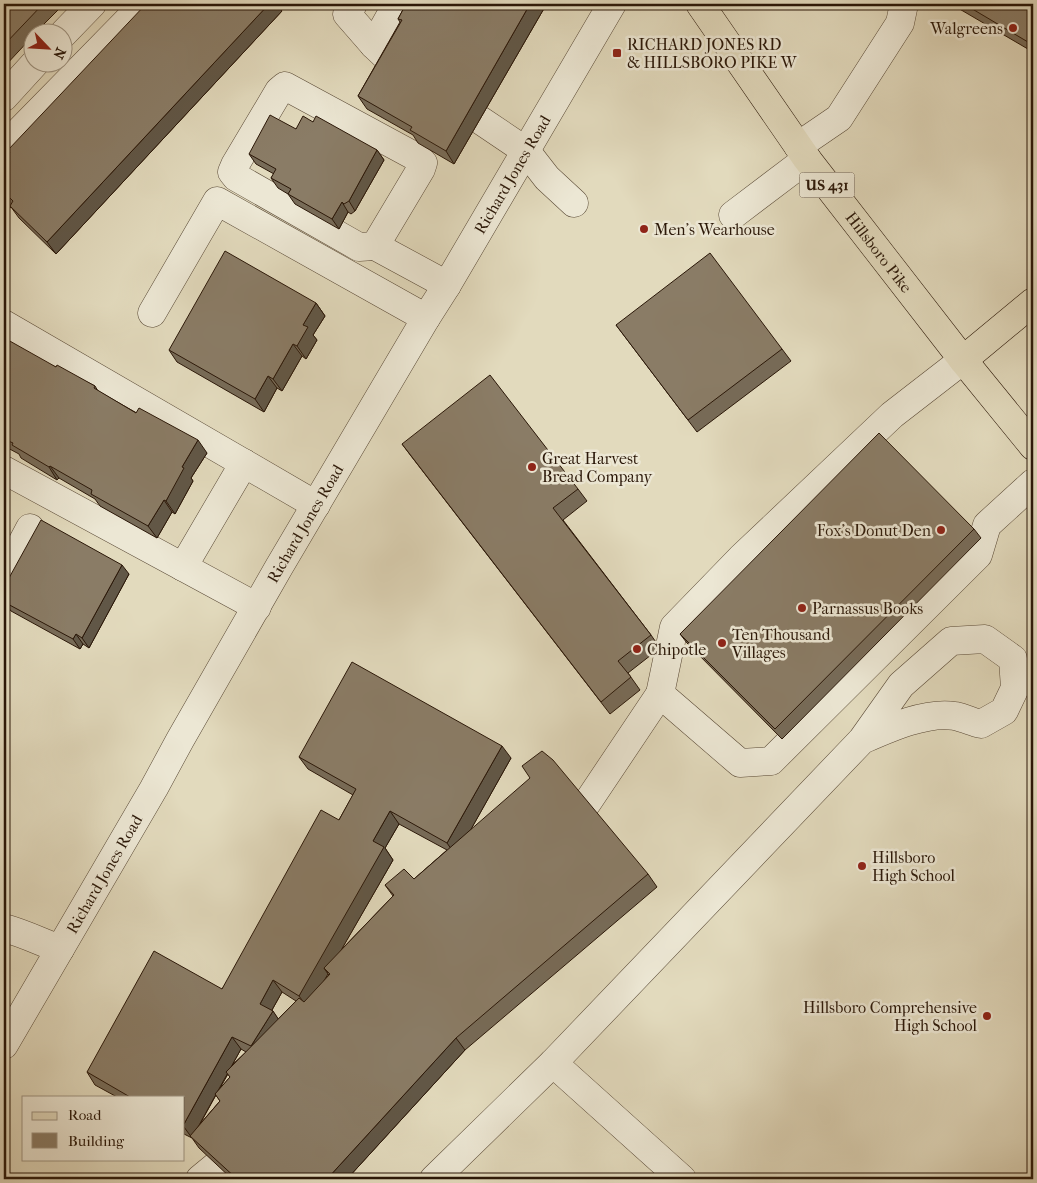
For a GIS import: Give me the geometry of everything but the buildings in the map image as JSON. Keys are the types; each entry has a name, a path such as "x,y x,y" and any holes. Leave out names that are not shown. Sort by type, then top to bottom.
{"main road":[{"name":"Hillsboro Pike","path":"700,4 803,152 963,360 1033,446"},
{"path":"963,360 1033,302"}],"street":[{"path":"72,25 92,4"},
{"path":"4,147 144,4"},
{"path":"353,4 347,14 384,54 397,4"},
{"name":"Richard Jones Road","path":"4,1045 316,505 612,4"},
{"path":"733,215 840,118 900,23 904,4"},
{"path":"4,97 27,72"},
{"path":"375,246 423,163 418,158 285,86 279,91 235,165 232,172 236,177 359,247 375,246 446,285"},
{"path":"480,120 526,152 547,178 574,203"},
{"path":"152,313 217,201 426,318"},
{"path":"4,324 316,505"},
{"path":"586,803 660,694 674,627 741,558 892,415 963,360"},
{"path":"183,567 244,463"},
{"path":"4,470 257,607"},
{"path":"660,694 740,763 771,761 978,555 987,525 1033,483"},
{"path":"4,577 30,528"},
{"path":"434,1179 553,1063 862,740 901,685 951,641 985,639 1013,660 1015,688 1004,712 981,724 954,716 929,716 892,726 862,740"},
{"path":"4,928 18,931 60,949"},
{"path":"553,1063 682,1179"}],"place":[{"name":"Walgreens","path":"1013,28"},
{"name":"RICHARD JONES RD & HILLSBORO PIKE W","path":"617,53"},
{"name":"Men's Wearhouse","path":"644,229"},
{"name":"Great Harvest Bread Company","path":"532,467"},
{"name":"Fox's Donut Den","path":"941,530"},
{"name":"Parnassus Books","path":"802,608"},
{"name":"Ten Thousand Villages","path":"722,643"},
{"name":"Chipotle","path":"637,649"},
{"name":"Hillsboro High School","path":"862,866"},
{"name":"Hillsboro Comprehensive High School","path":"987,1016"}]}
